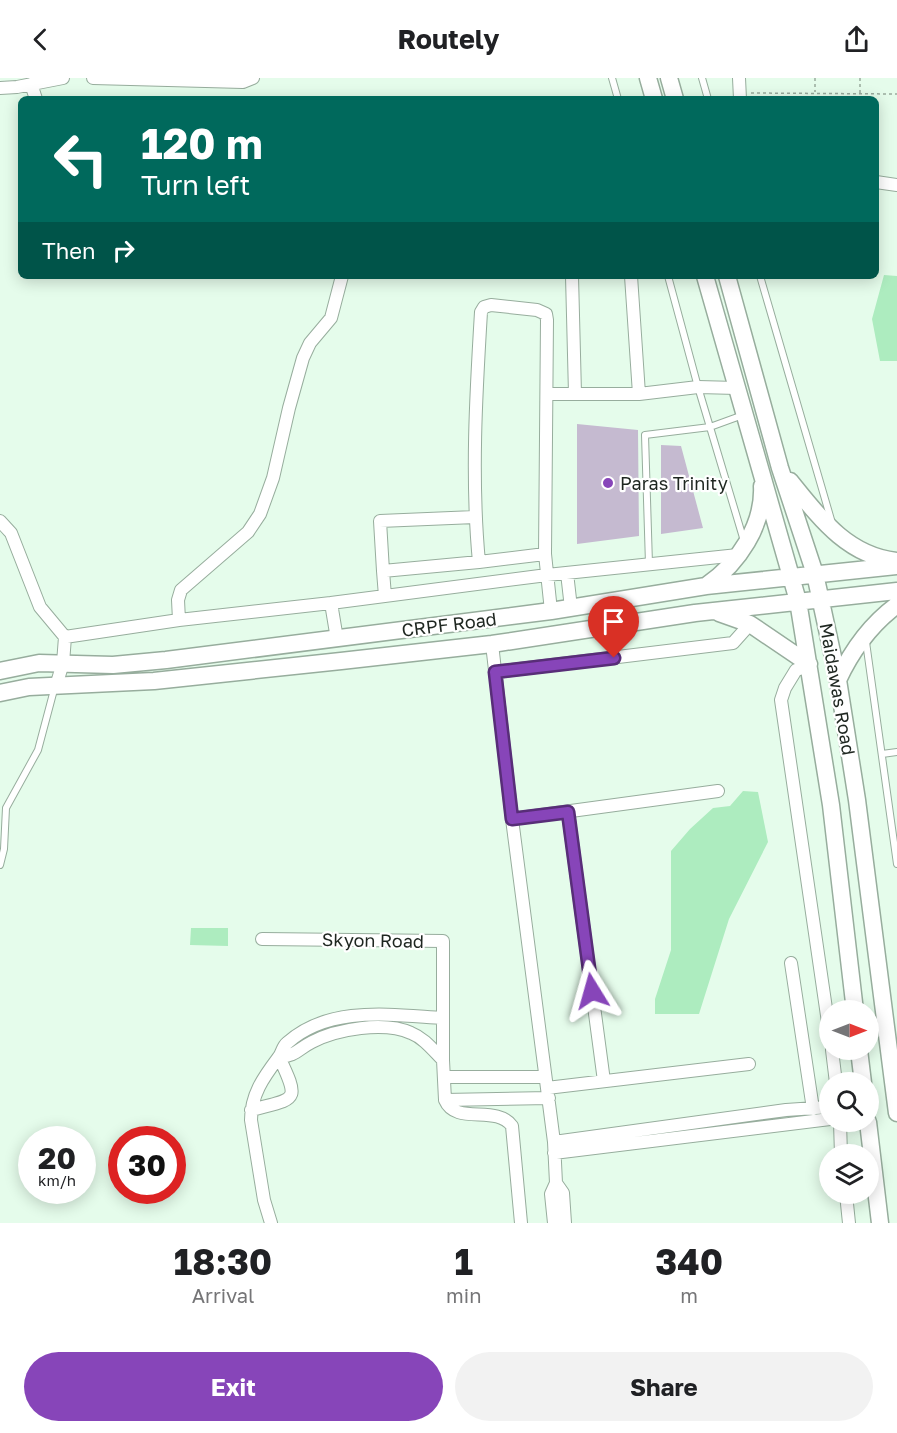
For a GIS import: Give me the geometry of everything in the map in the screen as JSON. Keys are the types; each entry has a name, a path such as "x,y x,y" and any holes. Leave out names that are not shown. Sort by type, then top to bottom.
{"street":[{"path":"0,88 63,78"},
{"path":"93,78 243,82 253,78"},
{"path":"648,78 653,96"},
{"path":"669,78 674,96"},
{"path":"739,78 740,96"},
{"path":"31,84 35,96"},
{"path":"879,182 897,185"},
{"path":"179,620 178,600 181,590 248,532 260,514 273,478 303,358 310,343 331,318 341,279"},
{"path":"572,279 575,394"},
{"path":"631,279 639,394"},
{"name":"Maidawas Road","path":"706,279 798,601 831,806 854,1000"},
{"name":"Maidawas Road","path":"728,279 780,468 822,600 838,680 894,1050 897,1113"},
{"path":"479,562 475,517 481,312 484,307 491,305 537,310 546,314 545,554 551,611"},
{"path":"547,394 639,394 698,387 737,388"},
{"path":"780,468 805,502 834,532 862,553 897,561"},
{"path":"706,586 723,574 742,550 763,502 761,471"},
{"path":"385,596 380,521 475,517"},
{"path":"0,521 11,533 40,607 64,638 63,663 56,686"},
{"path":"64,638 179,620 649,564 742,550"},
{"path":"383,570 545,554"},
{"name":"CRPF Road","path":"0,671 39,663 113,664 166,660 551,611 706,586 897,566"},
{"path":"567,573 571,608"},
{"path":"0,693 29,687 154,681 216,675 490,644 714,611 897,591"},
{"path":"331,603 337,639"},
{"path":"838,680 849,657 865,635 874,624 897,605"},
{"path":"714,611 750,624 809,665"},
{"path":"486,619 495,672 554,1147 556,1183 551,1194 554,1223"},
{"path":"495,672 733,643 750,624"},
{"path":"809,665 796,670 781,700 825,1000"},
{"path":"512,819 718,791"},
{"path":"568,812 604,1081"},
{"name":"Skyon Road","path":"262,939 443,941 445,1100"},
{"path":"791,963 813,1109"},
{"path":"271,1223 264,1200 250,1110 258,1086 279,1057 285,1044 302,1032 328,1020 370,1015 443,1018"},
{"path":"279,1057 291,1056 311,1042 346,1030 387,1028 411,1032 423,1040 443,1060"},
{"path":"250,1110 286,1101 291,1095 293,1090 291,1081 279,1057"},
{"path":"521,1223 512,1126 507,1119 497,1116 455,1112 448,1107 445,1100 487,1099 547,1088 749,1064"},
{"path":"444,1077 485,1077 547,1088"},
{"path":"485,1077 487,1099"},
{"path":"554,1147 788,1116 819,1108"},
{"path":"788,1116 819,1118"},
{"path":"869,1132 880,1223"},
{"path":"556,1183 563,1193 565,1223"},
{"path":"847,1204 849,1223"}],"lane":[{"path":"612,78 617,96"},
{"path":"702,78 707,96"},
{"path":"669,279 742,550"},
{"path":"761,279 834,532"},
{"path":"649,564 645,435 710,427 745,415"},
{"path":"865,635 897,864"},
{"path":"0,865 4,849 6,808 38,750 56,686"},
{"path":"882,754 897,752"}],"path":[{"path":"815,78 815,93"},
{"path":"860,78 860,93"},
{"path":"740,96 897,93"}],"green space":[{"path":"884,275 897,276 897,361 880,361 872,319"},
{"path":"743,791 758,792 768,842 729,919 699,1014 655,1014 655,999 671,950 671,851 713,808 730,806"},
{"path":"191,928 228,928 228,946 190,945"}],"building":[{"name":"Paras Trinity","path":"577,424 638,430 639,536 577,544"},
{"name":"Paras Trinity","path":"661,445 681,446 703,528 661,534"}],"place":[{"name":"Paras Trinity","path":"608,483"}],"route":[{"path":"592,991 568,812 512,819 495,672 614,658"}]}
